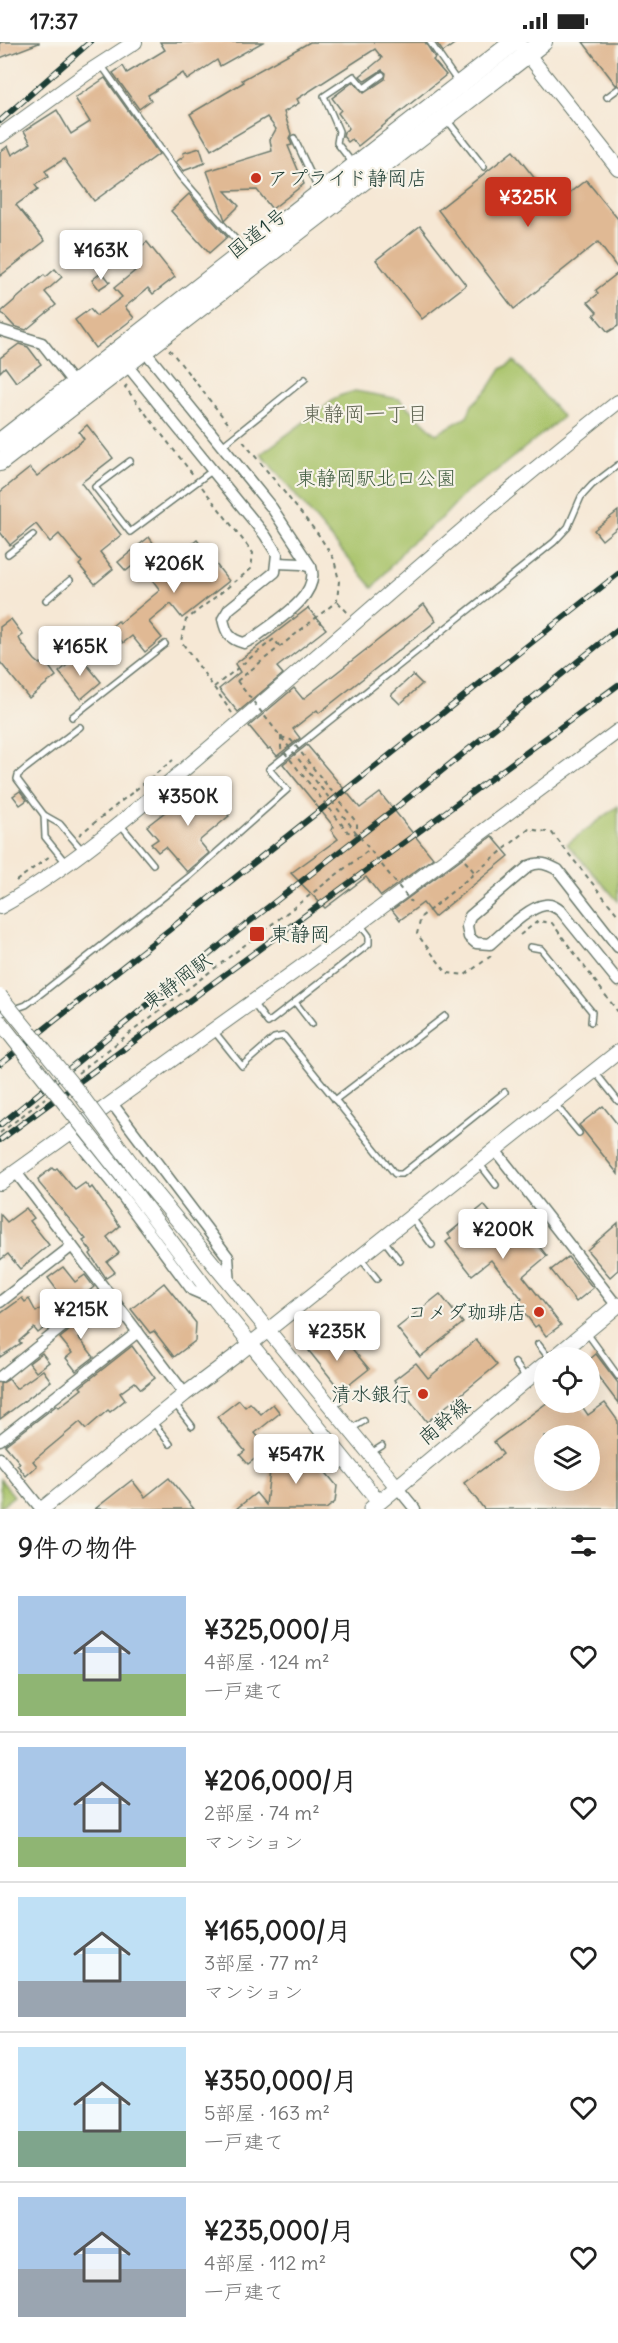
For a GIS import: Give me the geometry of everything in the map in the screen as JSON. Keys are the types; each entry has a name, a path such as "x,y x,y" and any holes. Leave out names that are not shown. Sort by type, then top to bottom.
{"highway":[{"name":"国道1号","path":"0,442 459,85 520,46 543,42"},
{"name":"国道1号","path":"0,462 132,371 445,117 520,46"}],"main road":[{"path":"567,1347 618,1306"},
{"name":"南幹線","path":"375,1506 534,1374"}],"street":[{"path":"0,136 135,42"},
{"path":"520,46 617,163"},
{"path":"0,330 42,343 75,385"},
{"path":"126,345 149,357 272,508 314,574 308,594 254,638 244,643 235,641 227,635 223,619 229,609 275,572 277,554 266,535 132,371 126,345"},
{"path":"0,907 66,863 119,822 357,623 455,535 618,402"},
{"path":"277,563 301,564 311,567"},
{"path":"0,1183 252,1002 618,731"},
{"path":"618,947 558,870 538,862 529,866 470,916 467,926 469,937 477,943 490,944 529,912 544,905 554,906 562,912 618,981"},
{"path":"0,996 80,1094 141,1176 415,1509"},
{"path":"0,1022 130,1186 216,1301 252,1343 375,1506"},
{"path":"0,1458 41,1509 618,1052"},
{"path":"111,1102 228,1257 230,1285"},
{"path":"70,1132 120,1193 192,1290 216,1301"},
{"path":"495,1150 618,1306"},
{"path":"15,1171 138,1332 179,1398"},
{"path":"0,1302 72,1246"},
{"path":"0,1377 107,1291"},
{"path":"0,1440 138,1332"}],"lane":[{"path":"430,42 459,85"},
{"path":"101,65 180,176 246,252"},
{"path":"355,166 337,143 339,131 324,96 354,76 364,88 382,75"},
{"path":"607,97 618,89"},
{"path":"445,117 484,167"},
{"path":"294,138 321,193"},
{"path":"222,446 304,379"},
{"path":"130,461 95,487 130,532 213,470"},
{"path":"0,1014 26,1005 43,992 190,876 287,790 269,769 554,542 568,527 581,497 592,485 618,465"},
{"path":"8,554 33,535"},
{"path":"46,600 70,580"},
{"path":"72,717 165,644"},
{"path":"80,727 18,775 17,779 44,815 60,824 82,850"},
{"path":"44,815 45,837 66,863"},
{"path":"119,822 153,864"},
{"path":"252,1002 268,1023 369,944 369,936 360,923"},
{"path":"530,947 541,949 557,968 592,1012 591,1023"},
{"path":"295,1002 312,1024"},
{"path":"336,1100 445,1016"},
{"path":"213,1029 242,1066 274,1038 284,1036 395,1174 402,1174 504,1092"},
{"path":"594,1071 618,1101"},
{"path":"554,1103 579,1133"},
{"path":"479,1163 496,1185"},
{"path":"411,1217 432,1245"},
{"path":"383,1239 400,1261"},
{"path":"360,1257 377,1279"},
{"path":"586,1332 618,1376"},
{"path":"538,1344 542,1347"},
{"path":"515,1363 527,1380"},
{"path":"332,1408 345,1397"},
{"path":"179,1398 192,1426"},
{"path":"152,1420 170,1443"},
{"path":"350,1430 364,1421"},
{"path":"369,1454 382,1446"}],"path":[{"path":"149,357 170,350"},
{"path":"132,371 125,387 253,553 251,569 186,621 181,640 233,713 225,720"},
{"path":"214,687 274,639 280,647"},
{"path":"237,681 411,902"},
{"path":"281,737 291,740 350,813 357,823 357,834"},
{"path":"281,737 281,747 340,823 348,832 357,834"},
{"path":"73,839 174,759"},
{"name":"東静岡駅","path":"76,1075 370,849"},
{"path":"14,882 56,852"},
{"path":"0,1133 47,1097"}],"green space":[{"name":"東静岡駅北口公園","path":"514,361 563,417 491,475 467,491 442,518 407,546 373,588 261,454 339,396 355,391 399,399 436,434 467,417 472,405 489,388 501,369"},
{"path":"618,806 618,901 567,844"},
{"path":"0,1479 14,1496 0,1507"}],"building":[{"path":"0,42 39,42 39,43 0,58"},
{"path":"160,42 263,42 220,66 217,60 187,80 183,73 148,95 151,100 139,109 113,73 123,66 127,73 165,50"},
{"path":"310,42 425,42 435,58 433,60 446,75 358,146 352,139 348,142 343,136 349,128 338,113 341,110 332,98 353,82 364,93 385,79 386,73 382,70 365,81 360,76 382,58 375,49 297,99 299,103 284,112 291,134 289,138 292,145 288,146 304,184 272,209 257,190 225,191 239,206 225,220 207,171 272,151 270,140 276,129 267,117 211,150 190,114 244,82 242,80"},
{"path":"436,42 457,42 443,52"},
{"path":"583,42 618,42 618,84 616,85"},
{"path":"105,78 159,154 94,201 64,159 45,171 48,177 35,185 38,189 16,205 45,241 0,276 0,152 8,146 12,155 31,143 24,131 57,110 71,134 90,122 75,98"},
{"path":"200,148 205,163 183,171 176,162 184,156 183,153"},
{"path":"513,151 555,204 586,180 618,219 618,269 598,242 514,309 438,210"},
{"path":"189,194 227,237 209,253 171,211"},
{"path":"420,226 466,285 422,319 376,260"},
{"path":"147,242 175,277 153,294 148,288 125,307 134,318 95,348 75,320 90,309 96,316 122,297 114,288 135,271 125,259"},
{"path":"55,269 62,277 45,292 56,305 26,330 14,326 1,312 44,275 46,277"},
{"path":"102,272 110,282 99,289 92,280"},
{"path":"618,273 618,326 608,332 594,315 597,312 588,302 598,294 596,290"},
{"path":"19,344 28,347 41,364 16,382 5,367 0,372 0,358"},
{"path":"87,425 113,458 81,483 121,535 100,552 113,569 95,584 79,565 82,562 59,534 50,542 36,524 10,545 0,532 0,492 30,468 37,476 84,439 79,432"},
{"path":"618,511 618,527 602,540 594,530"},
{"path":"149,537 156,547 126,571 118,562"},
{"path":"197,540 229,581 182,618 171,604 149,622 162,638 145,652 132,636 123,643 111,627 118,621 120,623 160,590 150,577"},
{"path":"424,604 436,621 319,713 317,710 293,729 300,738 277,756 270,748 268,749 249,726 294,688 303,699"},
{"path":"308,608 326,629 277,667 283,674 238,712 219,689 240,672 235,664"},
{"path":"11,619 23,635 19,638 21,642 35,660 40,664 45,661 56,676 29,698 0,662 0,627"},
{"path":"79,655 101,682 81,699 59,672"},
{"path":"413,675 422,684 400,704 391,695"},
{"path":"307,745 360,808 380,793 433,858 381,896 366,877 325,908 291,873 338,839 331,830 334,827 283,764"},
{"path":"201,784 229,816 199,841 209,853 187,872 165,847 158,852 151,844 158,839 147,826"},
{"path":"20,791 27,800 20,805 13,796"},
{"path":"492,836 509,856 434,917 423,903 400,920 392,910"},
{"path":"603,1106 618,1125 618,1174 579,1125"},
{"path":"52,1168 54,1170 57,1168 75,1190 85,1183 90,1189 92,1187 120,1226 107,1237 119,1253 107,1262 115,1272 106,1278 90,1254 92,1252 83,1241 86,1239 39,1183 38,1179"},
{"path":"484,1205 510,1237 523,1227 547,1256 523,1276 561,1325 546,1336 538,1325 535,1327 517,1303 522,1299 491,1260 472,1275 446,1242 451,1238 448,1234"},
{"path":"26,1208 34,1218 30,1221 49,1245 20,1269 8,1254 0,1260 0,1214 7,1222"},
{"path":"618,1223 618,1270 610,1277 587,1250"},
{"path":"568,1257 593,1288 576,1302 551,1270"},
{"path":"63,1267 75,1282 85,1275 94,1287 88,1292 90,1295 51,1327 49,1324 38,1333 34,1328 19,1341 21,1343 0,1357 0,1314 22,1298 25,1302 29,1299 36,1312 60,1294 48,1278"},
{"path":"164,1283 196,1323 195,1341 174,1357 154,1331 150,1333 131,1309"},
{"path":"440,1294 463,1323 420,1357 397,1328"},
{"path":"99,1307 105,1316 79,1338 94,1357 76,1371 66,1358 72,1353 60,1338"},
{"path":"319,1330 337,1354 349,1345 369,1369 341,1391 309,1351 312,1336"},
{"path":"476,1340 497,1365 427,1422 394,1380 416,1363 428,1378"},
{"path":"132,1346 155,1378 141,1389 135,1382 120,1393 125,1400 110,1412 108,1410 86,1429 80,1422 33,1461 37,1466 26,1476 17,1465 20,1463 5,1445 57,1405 59,1407 82,1389 80,1387"},
{"path":"42,1353 49,1362 36,1372 29,1363"},
{"path":"600,1359 618,1383 618,1403 600,1379"},
{"path":"43,1370 51,1381 0,1419 0,1384 9,1379 16,1389"},
{"path":"239,1400 245,1407 250,1403 261,1414 273,1404 280,1413 255,1433 268,1449 248,1464 240,1455 245,1451 217,1417"},
{"path":"605,1403 618,1421 618,1509 484,1509 464,1483 503,1454 494,1442 534,1412 587,1413 588,1415 600,1413 600,1407"},
{"path":"294,1449 308,1451 337,1486 335,1502 326,1509 236,1509 256,1493 266,1505 272,1454 278,1462"},
{"path":"169,1478 194,1509 95,1509 132,1480 145,1497"}],"railway":[{"path":"0,121 90,42"},
{"path":"0,1064 618,574"},
{"path":"0,1125 249,922 398,806 618,629"},
{"path":"0,1140 618,685"}],"place":[{"name":"アプライド静岡店","path":"256,178"},
{"name":"東静岡","path":"257,934"},
{"name":"コメダ珈琲店","path":"539,1312"},
{"name":"清水銀行","path":"423,1394"}],"district":[{"name":"東静岡一丁目","path":"365,414"}]}
